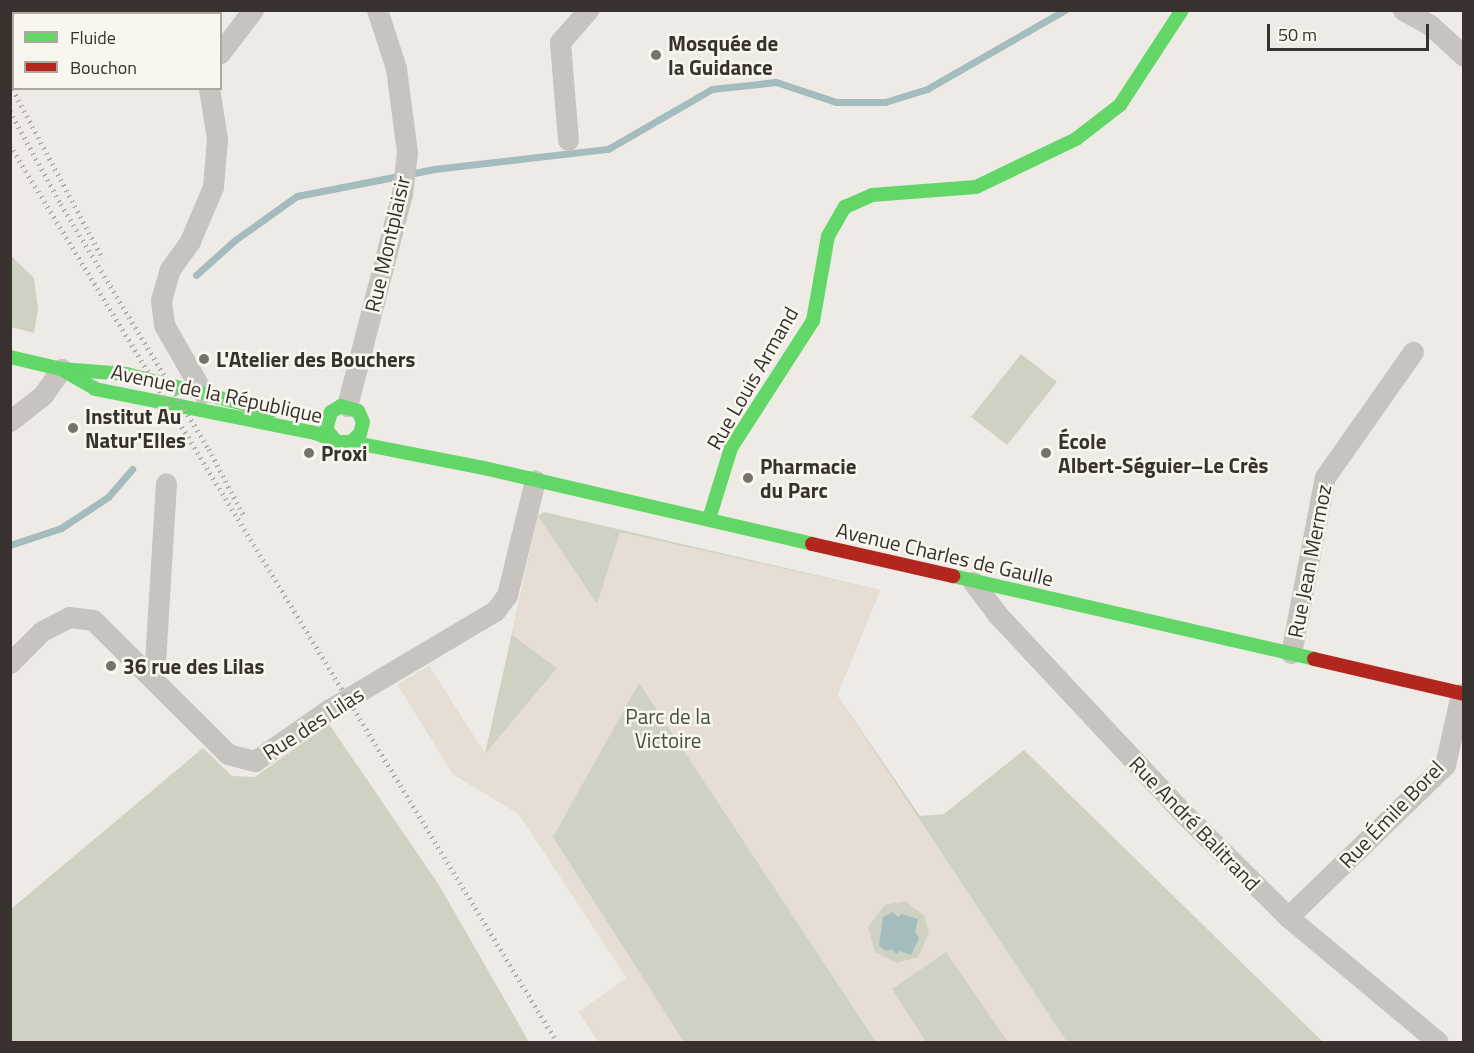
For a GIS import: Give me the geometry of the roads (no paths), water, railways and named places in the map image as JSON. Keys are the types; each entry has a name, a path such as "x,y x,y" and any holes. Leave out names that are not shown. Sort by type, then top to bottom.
{"main road":[{"name":"Rue Louis Armand","path":"709,519 731,448 813,321 828,236 845,207 872,195 976,187 1076,139 1120,105 1182,10"},
{"name":"Avenue de la République","path":"10,357 61,369 97,369 203,393"},
{"name":"Avenue de la République","path":"61,369 95,388 140,400 334,440"},
{"path":"203,393 326,423"},
{"path":"347,406 358,411 363,422 360,434 351,442 334,440 326,423 335,408 347,406"},
{"name":"Avenue Charles de Gaulle","path":"363,422 418,454"},
{"name":"Avenue Charles de Gaulle","path":"351,442 418,454 709,519 1462,694"}],"street":[{"path":"222,50 253,10"},
{"name":"Rue Montplaisir","path":"347,406 402,194 407,152 396,68 377,10"},
{"path":"568,140 560,42 588,10"},
{"path":"1403,10 1430,25 1464,56"},
{"path":"203,393 164,325 161,300 170,269 190,241 213,187 216,139 208,90"},
{"name":"Rue Jean Mermoz","path":"1291,653 1325,477 1413,352"},
{"path":"10,421 43,395 61,369"},
{"name":"Rue des Lilas","path":"10,663 42,631 69,617 93,620 228,754 255,761 328,710 495,611 507,594 535,480"},
{"path":"154,679 166,483"},
{"name":"Rue André Balitrand","path":"973,582 996,614 1185,815 1288,917 1438,1042"},
{"name":"Rue Émile Borel","path":"1288,917 1444,765 1462,694"}],"water":[{"path":"893,912 898,917 902,914 918,919 915,932 919,938 911,955 900,951 896,954 892,949 886,951 879,946 883,917"}],"waterway":[{"path":"196,275 235,240 297,196 434,169 608,149 712,89 776,82 836,102 885,102 927,89 1065,10"},
{"path":"10,545 61,528 108,497 132,469"}],"railway":[{"path":"10,84 12,88"},
{"path":"13,90 103,259"},
{"path":"10,111 61,204 209,449 244,516"},
{"path":"10,145 557,1042"}],"place":[{"name":"Mosquée de la Guidance","path":"656,55"},
{"name":"L'Atelier des Bouchers","path":"204,359"},
{"name":"Institut Au Natur'Elles","path":"73,428"},
{"name":"Proxi","path":"309,453"},
{"name":"École Albert-Séguier–Le Crès","path":"1046,453"},
{"name":"Pharmacie du Parc","path":"748,478"},
{"name":"36 rue des Lilas","path":"111,666"}],"park label":[{"name":"Parc de la Victoire","path":"668,728"}]}
